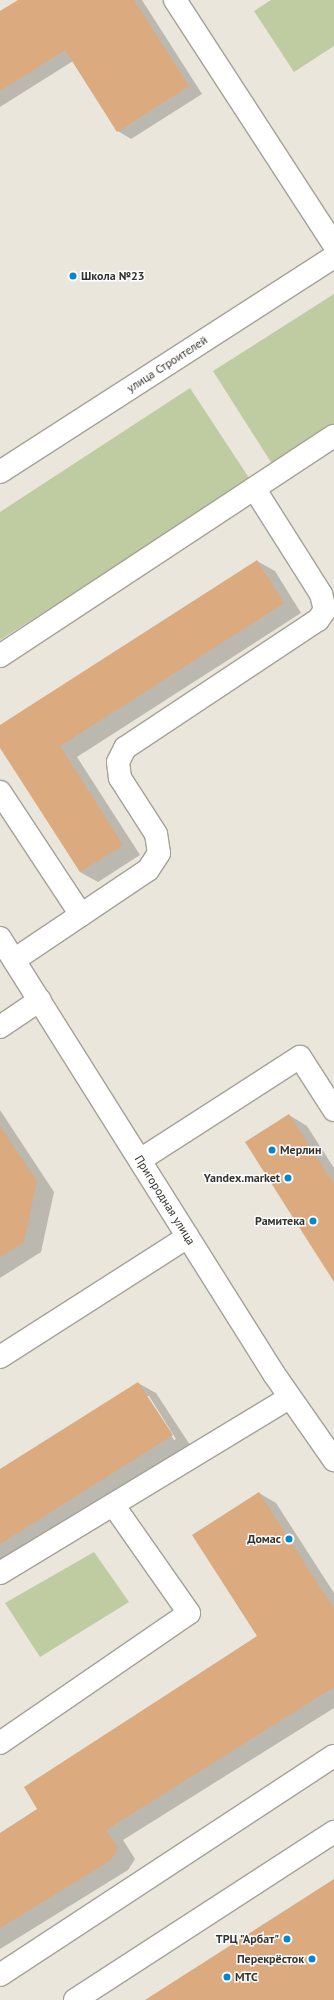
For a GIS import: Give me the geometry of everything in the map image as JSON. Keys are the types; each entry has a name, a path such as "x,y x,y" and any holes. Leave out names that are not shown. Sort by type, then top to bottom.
{"street":[{"path":"175,0 334,245"},
{"name":"улица Строителей","path":"0,472 334,257"},
{"path":"0,656 334,436"},
{"path":"14,960 148,870 159,853 156,834 120,778 118,762 125,748 318,620 325,610 321,594 254,488"},
{"path":"0,792 81,915"},
{"name":"Пригородная улица","path":"0,938 289,1398 334,1460"},
{"path":"0,1028 40,1000"},
{"path":"140,1160 300,1057 334,1110"},
{"path":"0,1357 188,1237"},
{"path":"0,1573 114,1506 289,1398"},
{"path":"0,1743 189,1613 114,1506"},
{"path":"0,1975 334,1756"},
{"path":"75,2000 334,1832"}],"green space":[{"path":"271,0 334,0 334,46 294,72 254,11"},
{"path":"334,294 334,436 274,467 213,371"},
{"path":"190,388 251,481 0,640 0,512"},
{"path":"94,1552 129,1602 40,1657 5,1603"}],"building":[{"path":"18,0 134,0 189,86 117,132 65,50 0,91 0,11"},
{"path":"257,560 284,603 60,746 123,845 80,872 0,748 0,725"},
{"path":"289,1114 334,1184 334,1282 245,1142"},
{"path":"0,1126 37,1181 24,1242 0,1257"},
{"path":"138,1382 173,1435 0,1544 0,1469"},
{"path":"259,1492 334,1609 334,1687 106,1830 118,1848 111,1860 0,1928 0,1833 37,1809 24,1787 257,1636 192,1535"},
{"name":"ТРЦ \"Арбат\"","path":"334,1879 334,2000 145,2000"}],"place":[{"name":"Школа №23","path":"73,276"},
{"name":"Мерлин","path":"272,1150"},
{"name":"Yandex.market","path":"288,1178"},
{"name":"Рамитека","path":"313,1221"},
{"name":"Домас","path":"289,1539"},
{"name":"ТРЦ \"Арбат\"","path":"287,1939"},
{"name":"Перекрёсток","path":"312,1959"},
{"name":"МТС","path":"227,1977"}]}
